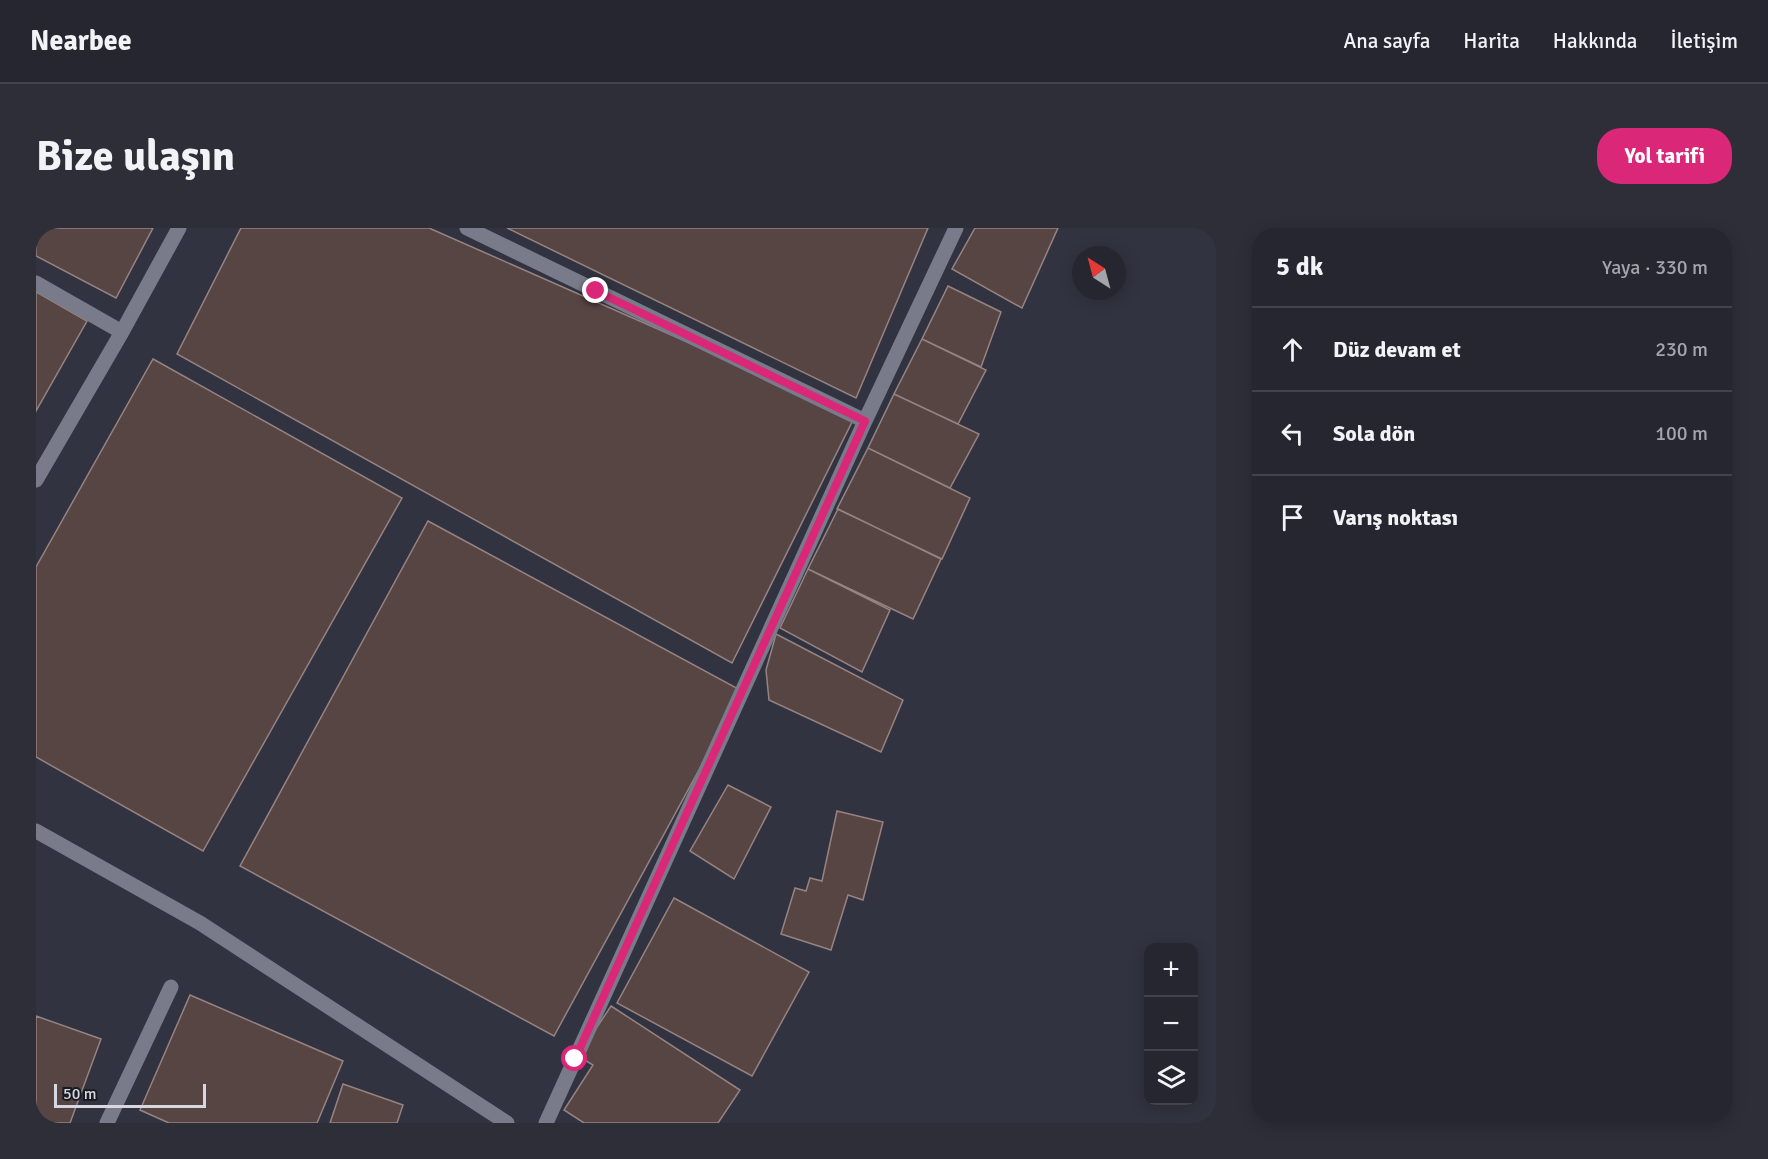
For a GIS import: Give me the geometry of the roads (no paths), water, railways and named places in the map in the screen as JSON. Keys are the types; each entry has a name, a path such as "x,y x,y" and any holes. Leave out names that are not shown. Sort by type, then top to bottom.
{"street":[{"path":"36,480 122,332 178,228"},
{"path":"467,228 865,421"},
{"path":"546,1123 865,421 956,228"},
{"path":"36,283 122,332"},
{"path":"36,831 200,923 507,1123"},
{"path":"107,1123 171,987"}]}
